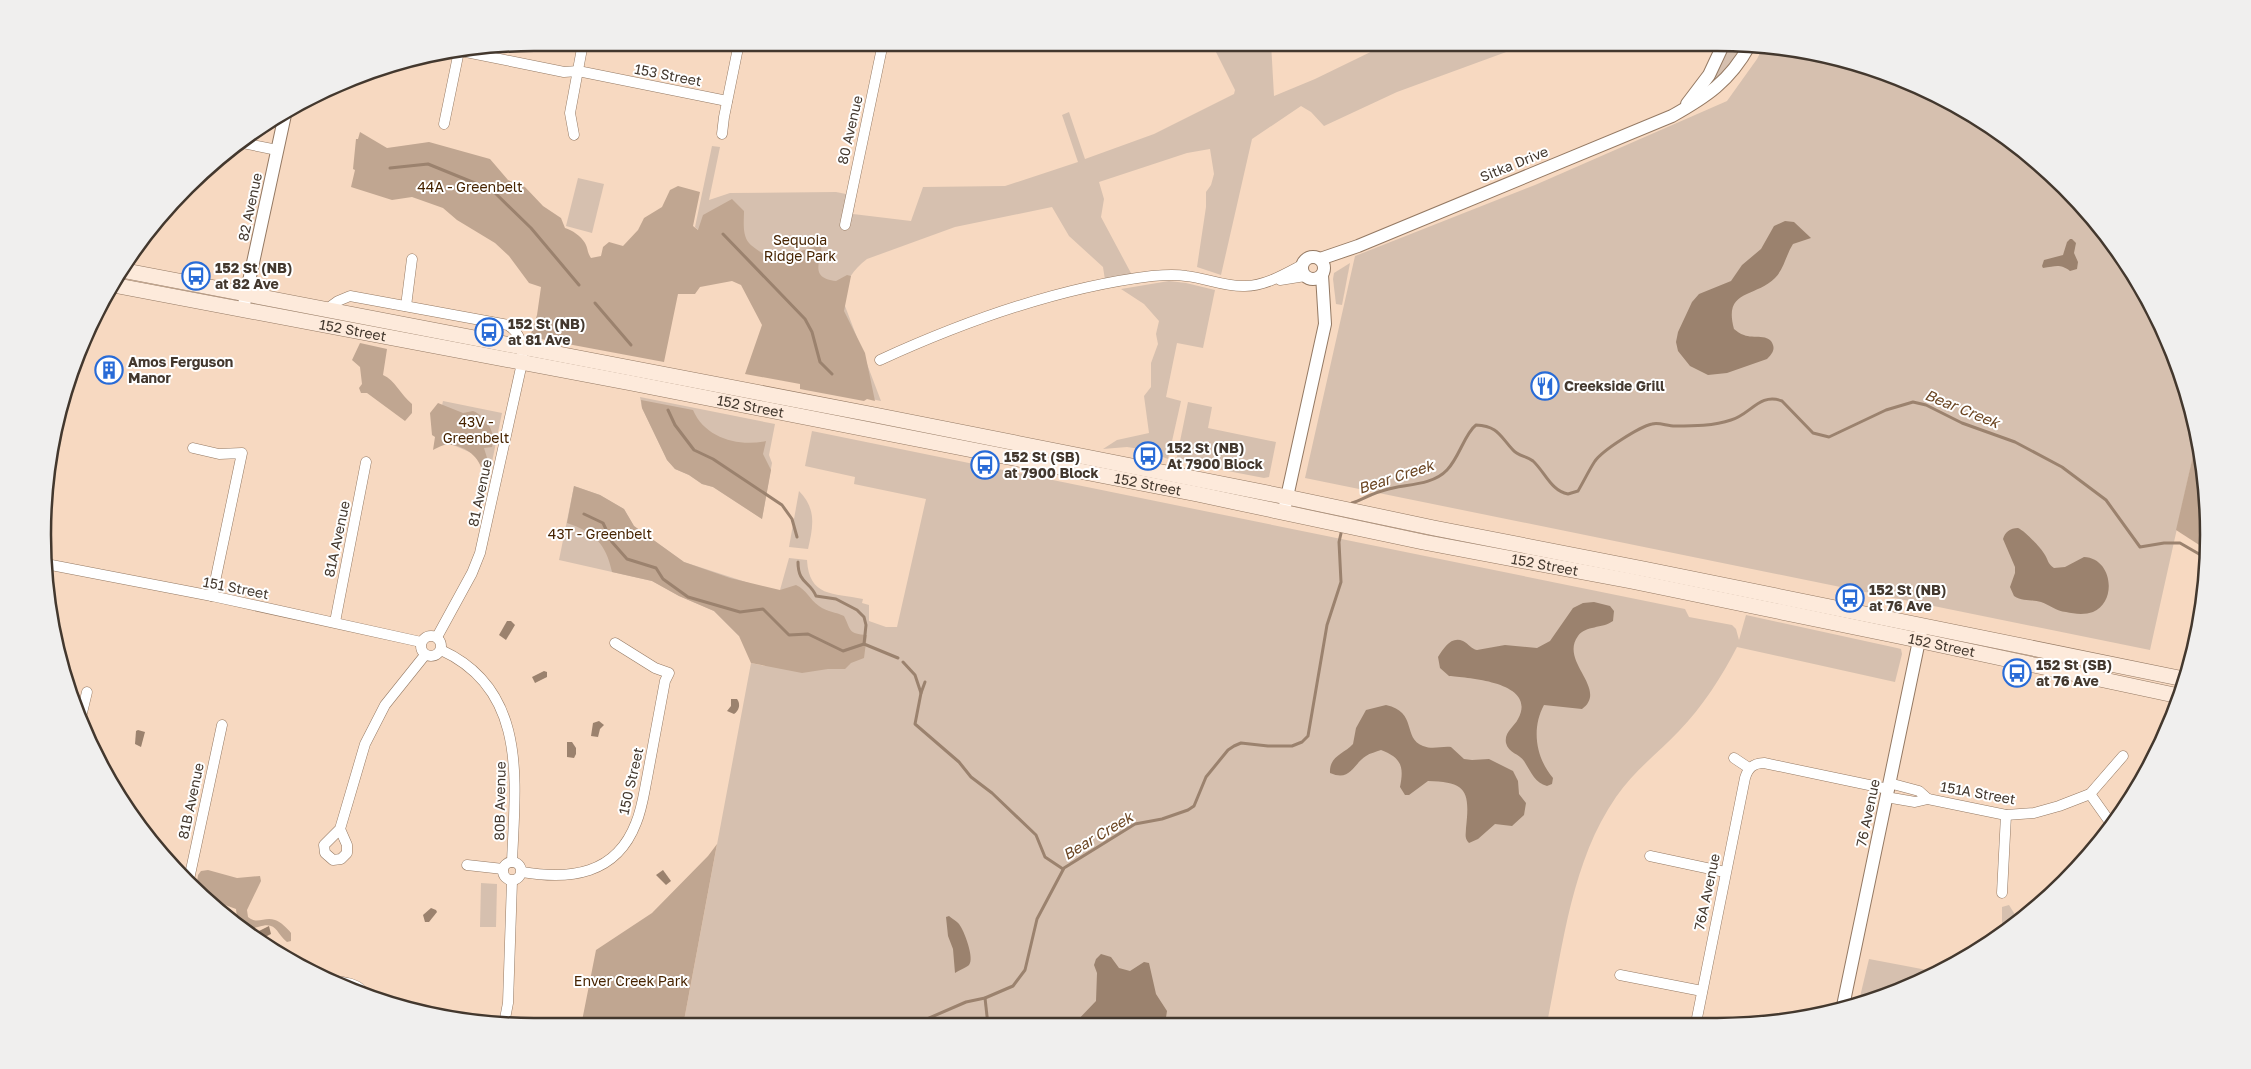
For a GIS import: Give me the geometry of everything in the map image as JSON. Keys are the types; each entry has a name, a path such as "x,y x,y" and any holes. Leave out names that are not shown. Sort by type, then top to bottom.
{"main road":[{"name":"152 Street","path":"130,272 523,346 1287,497 1921,633 2172,694"},
{"name":"152 Street","path":"121,285 1197,494 1355,528 1631,581 2178,678"}],"street":[{"path":"574,135 570,113 581,51"},
{"path":"722,134 738,51"},
{"name":"80 Avenue","path":"845,225 881,51"},
{"path":"1683,110 1709,76 1720,51"},
{"name":"Sitka Drive","path":"1314,271 1358,246 1683,110 1718,87 1736,67 1746,52"},
{"name":"153 Street","path":"476,55 564,72 578,71 727,101"},
{"path":"444,124 457,58"},
{"name":"82 Avenue","path":"243,309 283,122"},
{"path":"250,144 277,150"},
{"path":"406,306 412,259"},
{"path":"880,360 936,334 1049,298 1104,285 1167,275 1186,276 1245,286 1314,271 1325,314 1325,324 1283,512"},
{"path":"327,309 338,301 350,296 508,325 515,330 523,346"},
{"name":"81 Avenue","path":"437,637 480,553 522,363 523,346"},
{"path":"193,448 219,454 242,452 212,596"},
{"name":"81A Avenue","path":"334,622 366,462"},
{"name":"151 Street","path":"52,565 212,596 421,642"},
{"name":"76 Avenue","path":"1843,1001 1921,633"},
{"path":"428,636 437,637 442,645 441,650 434,656 425,655 420,648 421,642 428,636"},
{"name":"150 Street","path":"522,872 557,876 590,870 617,852 628,838 637,821 664,686 669,673 654,668 615,643"},
{"name":"80B Avenue","path":"441,650 459,660 486,686 497,703 508,728 514,750 516,776 512,862"},
{"path":"340,829 360,758 369,734 385,705 425,655"},
{"path":"83,707 87,692"},
{"name":"81B Avenue","path":"190,873 222,725"},
{"name":"151A Street","path":"1750,768 1764,763 1888,790 1915,802 1928,799 2006,815 2043,811 2090,794 2123,756"},
{"path":"1734,758 1750,768"},
{"name":"76A Avenue","path":"1697,1018 1745,778 1750,768"},
{"path":"2090,794 2107,818"},
{"path":"2002,893 2006,815"},
{"path":"1650,856 1725,872"},
{"path":"512,862 520,865 522,872 518,880 512,881 505,877 503,870 507,863 512,862"},
{"path":"467,865 503,870"},
{"path":"505,1017 508,1003 512,881"},
{"path":"1620,975 1702,991"}],"green space":[{"name":"Sequoia Ridge Park","path":"1216,51 1271,51 1274,96 1315,79 1373,51 1509,51 1397,92 1324,126 1311,112 1301,106 1252,139 1221,275 1197,267 1206,207 1206,192 1211,185 1214,174 1210,149 1187,153 1099,182 1104,199 1101,217 1132,275 1105,280 1103,267 1069,236 1052,207 955,227 867,259 851,276 842,298 881,401 800,384 810,332 695,227 712,146 720,147 709,200 730,193 836,192 856,196 853,214 911,221 923,187 1005,186 1078,162 1062,115 1069,112 1085,159 1154,134 1234,94 1235,90"},
{"path":"1724,51 1741,52 1733,65 1704,90"},
{"path":"1760,53 1780,55 1842,68 1901,88 1958,116 2011,151 2035,171 2080,216 2118,266 2150,321 2163,350 2183,409 2193,456 2150,650 1305,478 1355,256 1535,185 1727,101"},
{"name":"44A - Greenbelt","path":"360,132 387,148 429,142 490,159 508,180 525,187 543,206 561,218 565,228 571,230 583,240 591,258 601,256 603,247 609,242 623,246 638,230 644,218 662,207 670,190 678,186 700,192 693,226 698,230 703,215 732,199 744,211 745,236 749,243 773,259 780,262 794,253 821,245 818,266 821,276 836,281 847,275 851,276 844,311 865,353 875,401 867,399 864,401 800,389 800,384 745,374 762,325 741,285 732,281 700,287 695,294 678,294 664,362 530,337 537,315 541,287 529,283 509,256 495,243 457,220 443,208 412,197 392,200 351,187 355,170 353,169 356,139 358,139"},
{"path":"578,178 604,184 592,233 566,226"},
{"path":"1350,263 1342,305 1336,304 1334,273"},
{"path":"1169,281 1215,290 1203,348 1177,343 1166,397 1181,401 1168,459 1155,454 1154,451 1127,447 1103,449 1117,440 1149,433 1144,396 1151,387 1151,363 1158,344 1156,334 1159,321 1144,304 1121,289"},
{"path":"360,343 387,349 383,375 391,380 412,404 412,413 405,421 367,393 361,393 359,388 362,384 360,367 352,360"},
{"path":"640,397 775,424 769,455 772,463 762,519 713,487 702,484 689,475 675,469 667,460 642,408"},
{"path":"641,400 693,410 698,420 706,428 724,438 744,443 766,441 763,454 771,470 762,519 713,487 702,484 689,475 675,469 667,460 642,408"},
{"name":"43V - Greenbelt","path":"443,401 502,413 492,462 435,437"},
{"path":"1188,402 1212,407 1208,428 1276,442 1269,477 1264,478 1176,461"},
{"name":"43V - Greenbelt","path":"438,403 463,413 473,411 486,421 493,437 492,447 484,448 488,461 488,470 482,470 477,459 462,448 444,445 433,450 435,437 432,435 430,413"},
{"path":"812,431 1685,609 1689,617 1732,625 1736,629 1739,640 1746,615 1901,649 1902,654 1895,682 1737,647 1704,702 1679,731 1630,779 1616,797 1601,822 1588,849 1571,906 1548,1018 684,1018 751,663 765,666 780,590 789,558 807,560 812,581 824,591 863,599 862,603 869,605 869,621 886,627 897,627 926,499 854,484 855,477 805,466"},
{"path":"2193,456 2199,503 2200,545 2176,530"},
{"name":"43T - Greenbelt","path":"574,486 600,495 624,509 634,526 684,562 749,583 739,636 714,611 679,596 652,581 559,560"},
{"path":"574,486 600,495 624,509 634,526 684,562 730,578 780,590 796,585 800,587 825,610 844,616 849,628 853,632 867,635 864,658 851,663 845,669 828,669 802,673 751,663 739,636 714,611 679,596 652,581 612,572 606,554 597,540 585,531 567,523"},
{"path":"799,491 805,498 811,511 812,526 808,549 789,547"},
{"name":"Enver Creek Park","path":"717,844 684,1018 583,1018 596,950 652,913 708,856"},
{"path":"208,870 237,878 260,876 261,881 247,910 248,917 255,920 271,919 279,922 291,933 291,941 287,942 272,926 255,928 240,918 237,915 236,909 224,905 197,880 201,871"},
{"path":"481,883 497,884 496,927 480,927"},
{"path":"2009,905 2015,915 2002,924 2002,907"},
{"path":"1869,959 1926,970 1901,981 1860,996"}],"shaded area":[{"path":"1785,221 1794,222 1811,238 1793,244 1775,278 1737,301 1733,307 1732,316 1734,329 1740,333 1771,341 1773,349 1771,354 1767,359 1727,373 1708,375 1690,366 1678,351 1676,342 1678,332 1692,302 1699,294 1731,281 1742,265 1761,249 1774,226"},
{"path":"2070,239 2076,243 2074,253 2078,262 2077,269 2070,271 2057,266 2043,268 2044,260 2063,255 2067,242"},
{"path":"2018,528 2037,544 2054,568 2065,567 2084,557 2093,559 2101,564 2106,572 2109,590 2101,607 2090,613 2072,613 2038,601 2021,599 2014,596 2010,587 2015,567 2003,539 2008,531"},
{"path":"1594,602 1610,606 1614,611 1613,621 1585,630 1578,636 1574,646 1574,656 1588,684 1589,701 1582,709 1544,705 1540,714 1537,743 1543,762 1553,778 1552,784 1543,785 1536,780 1522,759 1509,749 1506,743 1506,736 1518,719 1522,707 1518,697 1499,684 1471,678 1449,676 1440,668 1438,657 1451,641 1455,640 1463,641 1477,650 1505,645 1537,648 1550,641 1573,608 1583,603"},
{"path":"507,621 511,621 515,625 506,640 499,635"},
{"path":"544,671 547,672 547,677 535,683 532,677"},
{"path":"731,699 737,699 739,703 738,709 734,714 727,711 731,706"},
{"path":"1386,705 1396,708 1402,713 1413,737 1423,746 1430,748 1451,747 1464,759 1489,759 1513,771 1518,781 1519,794 1526,803 1524,815 1512,826 1495,824 1478,839 1469,843 1466,839 1466,797 1458,787 1441,782 1428,781 1409,795 1405,795 1400,787 1402,774 1400,764 1393,756 1381,750 1366,756 1347,774 1337,775 1330,773 1330,767 1334,759 1353,744 1356,728 1366,710"},
{"path":"599,721 604,725 600,729 598,737 591,736 593,723"},
{"path":"136,731 145,732 141,747 135,744"},
{"path":"567,742 572,742 576,748 574,758 567,757"},
{"path":"663,870 671,881 666,885 656,875"},
{"path":"431,908 437,912 429,922 425,922 423,915"},
{"path":"949,916 961,927 971,957 969,965 955,973 953,949 948,936 946,917"},
{"path":"269,926 271,934 266,936 259,931"},
{"path":"1101,954 1111,957 1119,968 1130,971 1144,962 1149,963 1156,994 1167,1011 1166,1018 1080,1018 1096,1001 1097,973 1094,965 1096,959"}],"waterway":[{"path":"390,168 428,164 492,190 531,228 579,285"},
{"path":"723,234 805,319 812,332 820,362 832,374"},
{"path":"595,303 631,345"},
{"name":"Bear Creek","path":"1350,507 1352,503 1376,493 1426,482 1441,475 1451,465 1476,425 1489,427 1494,430 1515,452 1533,461 1557,489 1568,494 1578,491 1599,456 1630,434 1652,424 1682,426 1718,423 1738,417 1767,399 1774,399 1782,401 1813,433 1829,437 1886,410 1913,402 1926,405 1962,423 2015,442 2062,467 2106,500 2140,547 2164,543 2180,543 2199,554"},
{"path":"668,410 675,425 694,450 713,459 782,505 792,519 797,537"},
{"path":"584,514 603,523 612,542 627,559 656,568 663,579 688,597 740,612 763,609 789,635 808,634 843,651 864,644"},
{"name":"Bear Creek","path":"929,1018 966,1002 985,998 1013,986 1025,970 1037,919 1064,868 1135,824 1162,819 1194,806 1206,777 1228,750 1234,746 1241,743 1292,746 1302,742 1308,736 1327,625 1341,582 1339,542 1342,529"},
{"path":"798,562 802,578 816,596 836,599 857,610 864,617 866,625 864,644 898,658"},
{"path":"903,662 915,675 921,693 915,724 959,762 971,777 992,793 1036,835 1045,857 1063,869"},
{"path":"921,693 925,682"},
{"path":"985,998 987,1018"}],"place":[{"name":"152 St (NB) at 82 Ave","path":"196,276"},
{"name":"152 St (NB) at 81 Ave","path":"489,332"},
{"name":"Amos Ferguson Manor","path":"109,370"},
{"name":"Creekside Grill","path":"1545,386"},
{"name":"152 St (NB) At 7900 Block","path":"1148,456"},
{"name":"152 St (SB) at 7900 Block","path":"985,465"},
{"name":"152 St (NB) at 76 Ave","path":"1850,598"},
{"name":"152 St (SB) at 76 Ave","path":"2017,673"}]}
